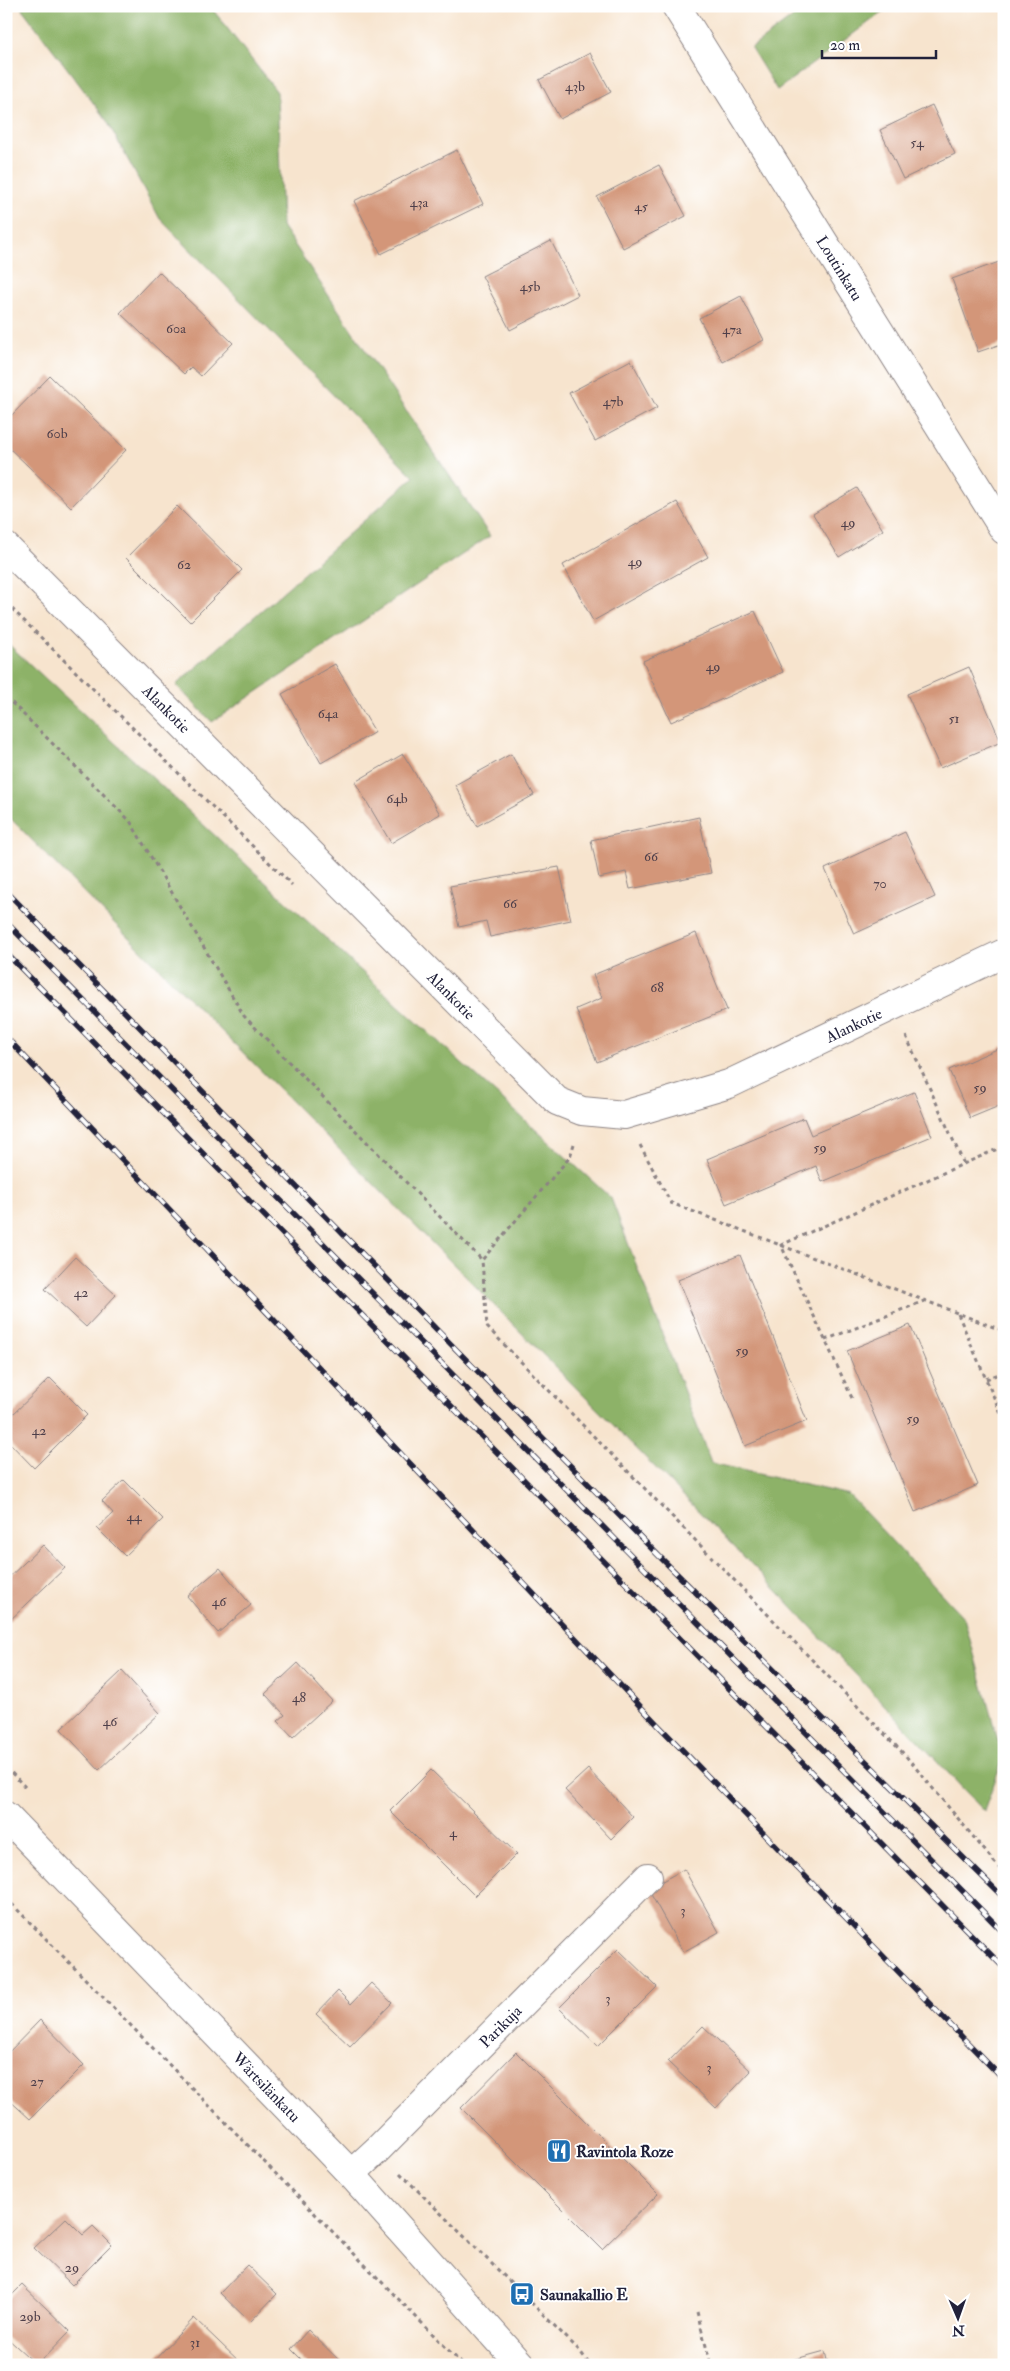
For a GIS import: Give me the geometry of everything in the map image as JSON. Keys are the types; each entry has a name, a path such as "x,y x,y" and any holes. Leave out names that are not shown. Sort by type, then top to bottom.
{"street":[{"name":"Loutinkatu","path":"676,6 1004,530"},
{"name":"Alankotie","path":"6,547 557,1101 582,1111 624,1115 729,1084 1004,952"},
{"name":"Wärtsilänkatu","path":"6,1816 351,2174 521,2365"},
{"name":"Parikuja","path":"351,2174 648,1877"}],"path":[{"path":"6,698 130,821 244,1016 482,1260 487,1327 905,1755 1001,1870"},
{"path":"893,1006 964,1164"},
{"path":"482,1260 570,1157 582,1111"},
{"path":"624,1115 671,1203 1004,1331"},
{"path":"782,1245 1004,1146"},
{"path":"782,1245 852,1398"},
{"path":"826,1340 924,1301"},
{"path":"958,1313 1004,1421"},
{"path":"986,1380 1004,1372"},
{"path":"6,1898 464,2365"},
{"path":"697,2312 711,2365"},
{"path":"995,2365 1004,2359"}],"green space":[{"path":"20,6 210,6 277,92 282,226 490,536 212,722 176,685 414,477 160,219 107,121"},
{"path":"808,6 891,6 777,90 751,48"},
{"path":"6,642 399,1006 611,1198 711,1463 849,1495 964,1618 1003,1759 984,1811 765,1578 6,814"}],"building":[{"path":"590,53 611,92 560,119 539,80"},
{"path":"932,105 955,154 903,179 880,130"},
{"path":"457,150 483,204 381,254 354,201"},
{"path":"659,165 686,216 623,248 597,197"},
{"path":"551,241 578,295 510,330 482,276"},
{"path":"999,262 1004,274 1004,343 978,352 952,279"},
{"path":"159,272 233,343 201,376 191,367 184,374 120,313"},
{"path":"741,296 764,340 723,362 699,318"},
{"path":"631,360 657,408 595,441 569,393"},
{"path":"50,376 126,450 71,507 6,445 6,421"},
{"path":"857,488 883,530 839,557 813,514"},
{"path":"677,502 708,557 593,621 563,565"},
{"path":"177,506 242,570 190,622 126,558"},
{"path":"755,611 783,672 671,722 643,661"},
{"path":"335,664 375,732 321,763 282,694"},
{"path":"969,667 1001,742 940,768 907,694"},
{"path":"403,754 440,814 391,843 355,782"},
{"path":"511,754 534,795 477,826 455,785"},
{"path":"699,817 711,873 630,889 626,872 599,878 591,840"},
{"path":"905,832 935,897 854,934 825,869"},
{"path":"559,867 571,920 490,937 486,921 459,927 450,886"},
{"path":"696,933 727,1010 597,1062 576,1009 602,998 593,975"},
{"path":"1004,1046 1004,1104 970,1118 949,1070"},
{"path":"914,1092 932,1136 822,1182 816,1166 726,1204 707,1159 804,1118 811,1135"},
{"path":"740,1255 807,1421 745,1446 678,1280"},
{"path":"75,1257 116,1295 86,1327 45,1289"},
{"path":"910,1325 978,1485 915,1512 847,1351"},
{"path":"50,1378 87,1415 34,1468 6,1439 6,1421"},
{"path":"124,1480 163,1519 125,1556 97,1528 113,1513 102,1501"},
{"path":"43,1545 65,1568 8,1622 6,1580"},
{"path":"220,1568 251,1605 218,1633 187,1596"},
{"path":"298,1663 332,1701 293,1737 278,1721 285,1715 265,1694"},
{"path":"122,1671 160,1713 99,1770 61,1729"},
{"path":"588,1769 633,1817 611,1839 565,1790"},
{"path":"431,1770 517,1854 475,1896 390,1811"},
{"path":"684,1869 719,1932 683,1952 648,1889"},
{"path":"618,1949 657,1987 598,2046 559,2008"},
{"path":"371,1983 392,2003 350,2046 316,2014 338,1991 351,2004"},
{"path":"40,2020 84,2065 30,2119 6,2097 6,2055"},
{"path":"703,2026 751,2071 716,2108 668,2062"},
{"name":"Ravintola Roze","path":"516,2052 658,2194 602,2249 461,2108"},
{"path":"66,2218 83,2235 93,2226 112,2245 72,2285 34,2248"},
{"path":"247,2265 277,2294 250,2322 220,2293"},
{"path":"22,2285 70,2331 37,2365 6,2337 6,2301"},
{"path":"194,2318 243,2365 150,2365"},
{"path":"308,2330 344,2365 307,2365 291,2349"},
{"path":"825,2351 828,2365 777,2365 777,2364"}],"railway":[{"path":"6,891 660,1557 1004,1898"},
{"path":"6,922 1004,1933"},
{"path":"6,953 1004,1968"},
{"path":"6,1037 657,1724 1004,2080"}],"place":[{"name":"Ravintola Roze","path":"559,2151"},
{"name":"Saunakallio E","path":"522,2294"}]}
